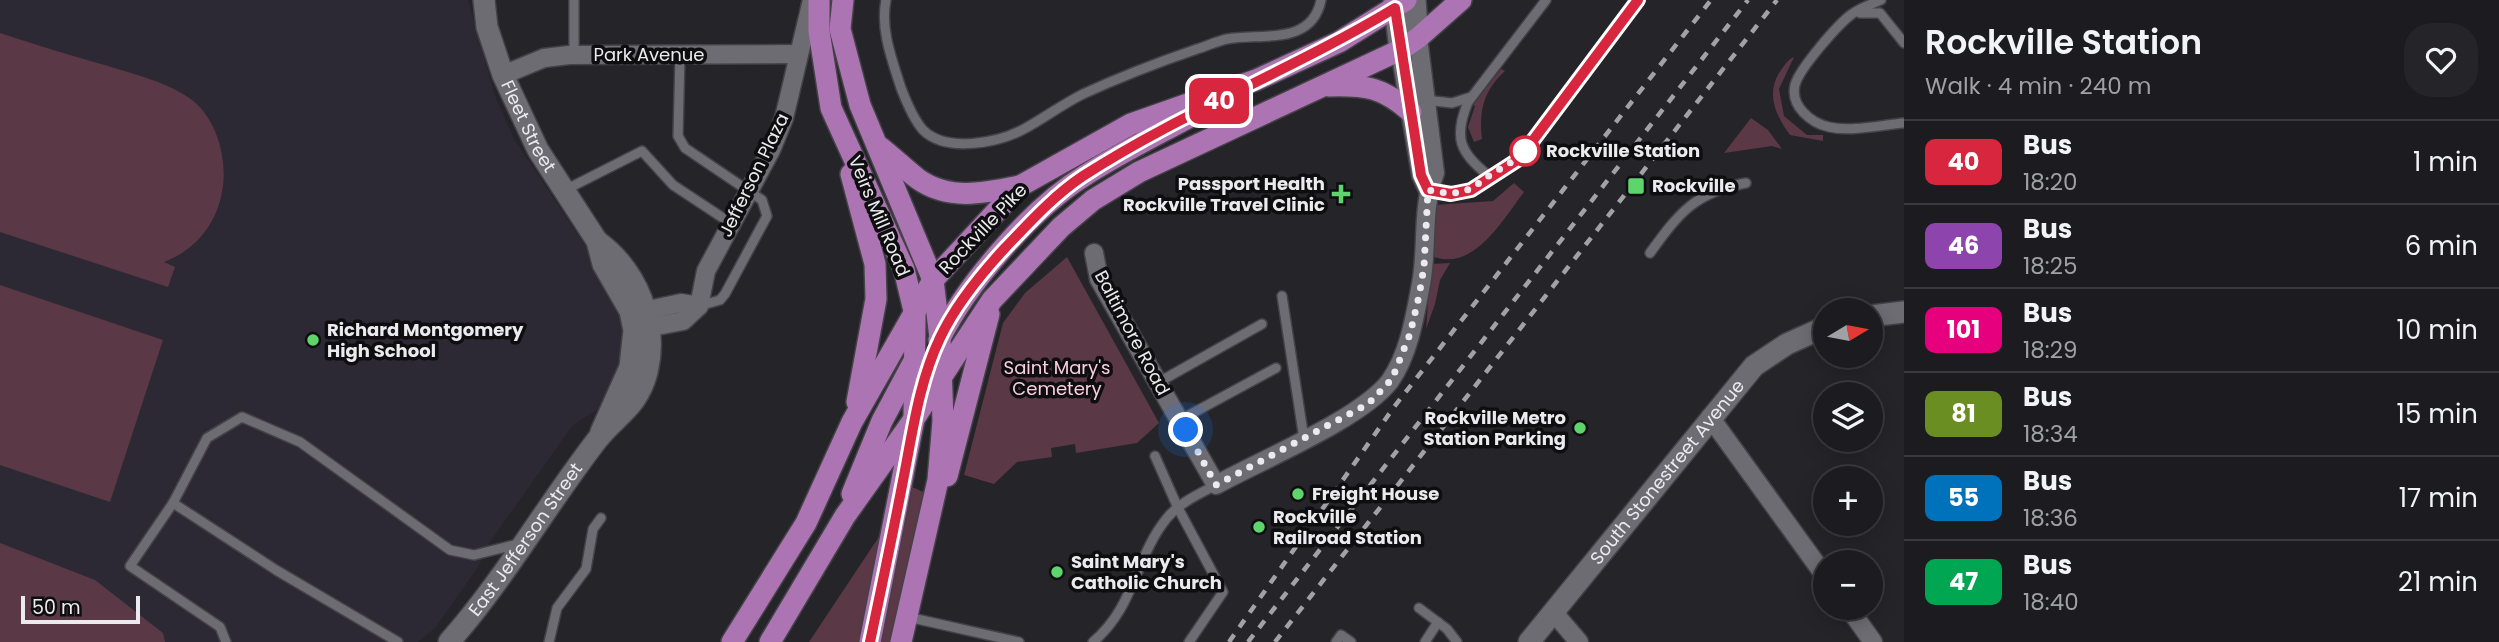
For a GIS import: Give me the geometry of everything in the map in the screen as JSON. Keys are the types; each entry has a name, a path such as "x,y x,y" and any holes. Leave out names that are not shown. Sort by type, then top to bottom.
{"main road":[{"name":"Veirs Mill Road","path":"819,0 819,31 831,108 904,269 915,315 914,419 870,642"},
{"name":"Veirs Mill Road","path":"843,0 840,29 860,105 933,280 940,338 943,375 938,480 901,642"},
{"path":"770,642 845,516 914,419 992,300 1061,227 1093,200 1139,172 1400,50 1418,38 1461,0"},
{"name":"Rockville Pike","path":"732,642 806,523 852,422 933,280 1020,186 1131,124 1256,80 1339,42 1399,3"},
{"path":"914,419 940,338 960,301 993,261 1055,198 1082,177 1256,80"},
{"path":"1320,86 1356,85 1384,91 1418,106"},
{"path":"831,108 867,225 875,264 876,299 852,422"},
{"path":"879,147 919,179 948,192 979,194 1020,186"},
{"path":"845,516 855,483 882,421 915,359 933,280"},
{"path":"922,551 953,456 992,300"}],"street":[{"name":"Fleet Street","path":"484,0 487,27 503,75 538,150 597,241 617,255 634,282 640,320"},
{"name":"Jefferson Plaza","path":"699,306 706,271 749,192 784,118 812,0"},
{"path":"1216,485 1368,404 1392,379 1401,360 1410,334 1424,267 1428,190 1421,175 1415,0"},
{"path":"1399,3 1400,50 1418,106"},
{"name":"Park Avenue","path":"503,75 544,58 573,55 798,54"},
{"name":"Baltimore Road","path":"1094,253 1099,279 1216,485"},
{"path":"640,320 681,303 699,306"},
{"path":"1883,315 1904,312"},
{"name":"East Jefferson Street","path":"449,642 599,437 630,367 640,320"},
{"name":"South Stonestreet Avenue","path":"1529,642 1555,614 1710,416 1754,366 1787,344 1813,332"},
{"path":"1710,416 1813,559"},
{"path":"1555,614 1579,642"},
{"path":"1857,620 1873,642"}],"lane":[{"path":"573,55 574,0"},
{"path":"886,0 883,12 888,49 905,97 923,129 938,140 964,143 1001,138 1022,131 1082,95 1214,43 1295,31 1305,27 1319,8 1321,0"},
{"path":"1489,176 1464,153 1460,139 1463,115 1473,96 1546,0"},
{"path":"1428,190 1461,193 1480,185 1489,176 1519,159 1638,0"},
{"path":"1881,0 1851,14 1812,58 1797,80 1796,102 1810,119 1832,128 1904,123"},
{"path":"1851,14 1880,13 1904,43"},
{"path":"680,55 678,136 685,148 762,200 767,216 725,295 720,300 699,306"},
{"path":"1418,106 1452,103 1473,96"},
{"path":"565,190 642,151 673,185 732,224"},
{"path":"1650,253 1676,216 1689,205 1718,189 1746,183"},
{"path":"1282,296 1304,439"},
{"path":"1158,382 1262,324"},
{"path":"1180,420 1276,368"},
{"path":"226,642 220,627 130,566 173,503 207,438 242,417 300,442 450,550 474,555 523,543"},
{"path":"1155,456 1178,508 1223,592 1189,642"},
{"path":"1095,642 1120,613 1166,518 1216,485"},
{"path":"173,503 276,570 398,642"},
{"path":"549,642 557,608 586,569 593,529 601,518"},
{"path":"1419,608 1438,622 1457,642"},
{"path":"907,617 1018,642"},
{"path":"1425,642 1438,622"},
{"path":"1336,642 1341,635 1351,642"}],"shaded area":[{"name":"Richard Montgomery High School","path":"0,0 468,0 495,96 514,139 617,293 626,321 625,359 599,408 572,426 490,542 478,567 435,628 418,642 0,642"}],"green space":[{"path":"0,33 162,84 192,100 209,119 222,155 222,192 215,215 202,235 185,251 164,262 175,267 168,287 0,232"},
{"path":"1794,57 1779,89 1784,116 1807,135 1823,135 1823,141 1790,135 1774,105 1775,81"},
{"path":"1501,69 1505,71 1492,86 1484,102 1482,139 1474,142 1468,127 1475,106 1473,105"},
{"path":"1751,118 1768,130 1782,149 1772,146 1724,153"},
{"path":"1514,183 1524,192 1486,240 1462,257 1434,257 1434,205 1493,201"},
{"name":"Saint Mary's Cemetery","path":"1067,257 1159,423 1137,443 1076,453 1075,444 1051,448 1052,457 1017,462 994,484 964,475 1003,323 1025,293"},
{"path":"1450,263 1440,280 1426,329 1431,264"},
{"path":"0,285 163,340 110,502 0,465"},
{"path":"912,487 928,494 894,642 809,642"},
{"path":"0,543 95,580 163,633 165,642 0,642"}],"railway":[{"path":"1229,642 1394,407 1711,0"},
{"path":"1248,642 1748,0"},
{"path":"1275,642 1777,0"}],"bus line":[{"name":"40","path":"870,642 914,419 940,338 960,301 993,261 1055,198 1082,177 1129,150 1256,80 1339,42 1395,8 1421,175 1428,190 1451,194 1471,190 1519,159 1638,0"}],"place":[{"name":"Rockville Station","path":"1525,151"},
{"name":"Rockville","path":"1636,186"},
{"name":"Passport Health Rockville Travel Clinic","path":"1341,194"},
{"name":"Richard Montgomery High School","path":"313,340"},
{"name":"Rockville Metro Station Parking","path":"1580,428"},
{"name":"Freight House","path":"1298,494"},
{"name":"Rockville Railroad Station","path":"1259,527"},
{"name":"Saint Mary's Catholic Church","path":"1057,572"}],"route":[{"path":"1186,430 1216,485 1368,404 1392,379 1410,334 1424,267 1428,190 1451,194 1471,190 1519,159 1525,151"}]}
